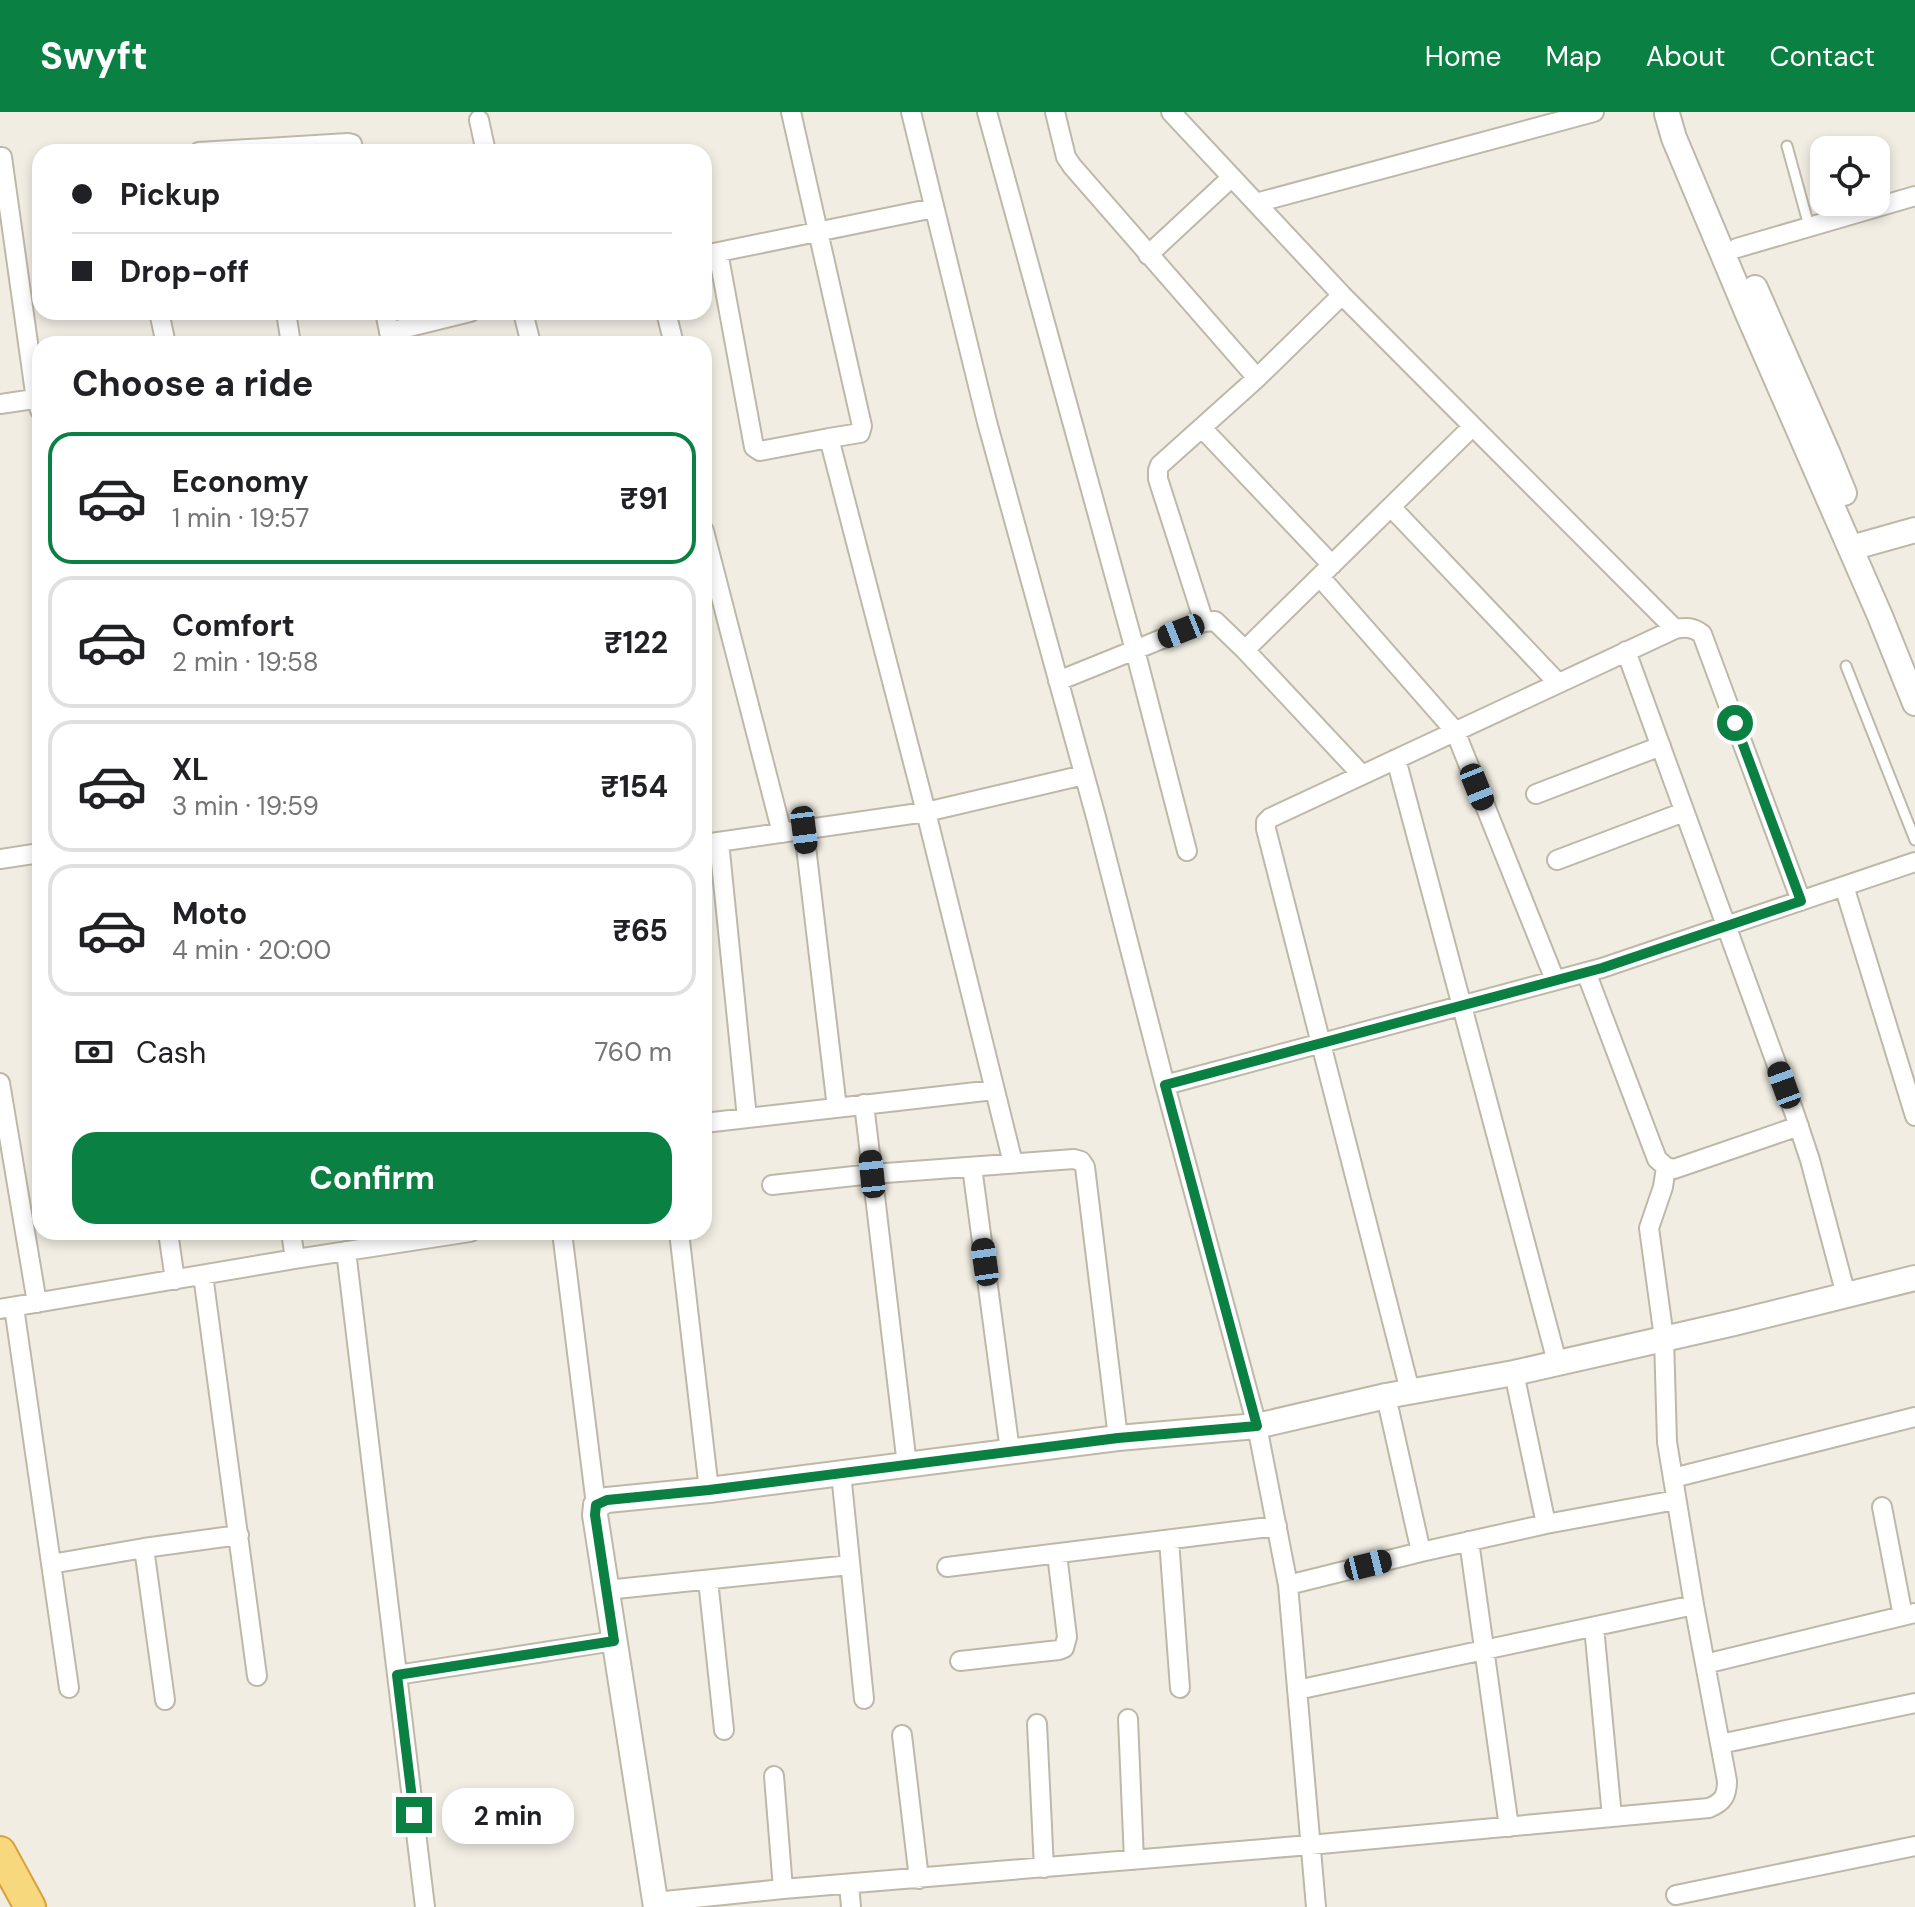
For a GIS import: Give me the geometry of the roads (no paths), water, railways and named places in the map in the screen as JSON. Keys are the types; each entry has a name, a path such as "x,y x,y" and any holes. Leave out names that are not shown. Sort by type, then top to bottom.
{"highway":[{"path":"0,1852 30,1907"},
{"path":"0,1894 7,1907"}],"street":[{"path":"712,258 754,447 760,451 860,433 862,426 791,112"},
{"path":"911,112 987,422 1257,1426 1288,1585 1316,1907"},
{"path":"987,112 1187,851"},
{"path":"1055,112 1066,157 1072,166 1257,378"},
{"path":"1171,112 1342,295 1675,629"},
{"path":"1256,203 1594,112"},
{"path":"1666,113 1691,144 1828,454 1857,546 1915,703"},
{"path":"1666,113 1748,314 1915,670"},
{"path":"479,120 484,144"},
{"path":"0,157 32,364"},
{"path":"1148,255 1232,177"},
{"path":"1737,248 1915,196"},
{"path":"712,254 934,208"},
{"path":"1204,622 1158,479 1160,465 1257,378 1342,295"},
{"path":"397,336 446,320"},
{"path":"0,404 32,405"},
{"path":"1245,650 1472,427"},
{"path":"1202,428 1326,571 1455,731 1555,980"},
{"path":"829,438 1013,1163"},
{"path":"1391,507 1558,683"},
{"path":"1857,546 1915,530"},
{"path":"712,573 782,833"},
{"path":"1058,681 1209,620 1215,621 1362,775"},
{"path":"1421,1552 1398,1394 1320,1043 1266,822 1626,651 1675,629 1687,627 1702,634 1801,901"},
{"path":"1626,651 1799,1126 1846,1295"},
{"path":"1536,794 1661,746"},
{"path":"1396,759 1557,1362"},
{"path":"747,1118 712,843 926,812 1084,775"},
{"path":"1557,860 1684,812"},
{"path":"804,830 837,1108"},
{"path":"0,859 32,854"},
{"path":"1165,1085 1586,972 1915,862"},
{"path":"1844,886 1915,1116"},
{"path":"1586,972 1657,1159 1666,1167 1674,1169 1799,1126"},
{"path":"0,1083 37,1303"},
{"path":"712,1122 994,1090"},
{"path":"864,1104 907,1465"},
{"path":"772,1185 1013,1163 1081,1161 1085,1167 1118,1438"},
{"path":"972,1167 1010,1451"},
{"path":"563,1240 595,1515 655,1904 783,1889 1509,1827 1709,1808 1721,1803 1727,1793 1727,1781 1676,1500 1665,1416 1664,1338 1649,1228 1663,1187 1666,1167"},
{"path":"169,1240 175,1280"},
{"path":"292,1240 295,1259"},
{"path":"69,1688 7,1308 346,1251 391,1240"},
{"path":"680,1240 709,1490"},
{"path":"346,1251 425,1907"},
{"path":"203,1275 257,1676"},
{"path":"596,1505 607,1500 1118,1438 1257,1426 1398,1394 1514,1373 1915,1278"},
{"path":"1514,1373 1546,1524"},
{"path":"1673,1478 1915,1417"},
{"path":"841,1473 864,1699"},
{"path":"1288,1585 1546,1524 1676,1500"},
{"path":"1705,1664 1909,1615 1882,1507"},
{"path":"947,1567 1277,1526"},
{"path":"51,1564 239,1535"},
{"path":"1169,1540 1180,1688"},
{"path":"1469,1541 1509,1827"},
{"path":"144,1548 165,1700"},
{"path":"960,1661 1064,1648 1067,1637 1057,1554"},
{"path":"606,1590 850,1565"},
{"path":"708,1580 724,1730"},
{"path":"1297,1690 1694,1605"},
{"path":"1594,1627 1612,1817"},
{"path":"397,1675 614,1641"},
{"path":"1720,1744 1915,1703"},
{"path":"1128,1719 1134,1860"},
{"path":"1037,1724 1044,1868"},
{"path":"902,1735 919,1879"},
{"path":"774,1776 783,1889"},
{"path":"1676,1895 1915,1846"},
{"path":"849,1884 851,1907"}],"lane":[{"path":"1787,146 1809,226"},
{"path":"1846,666 1915,840"}]}
